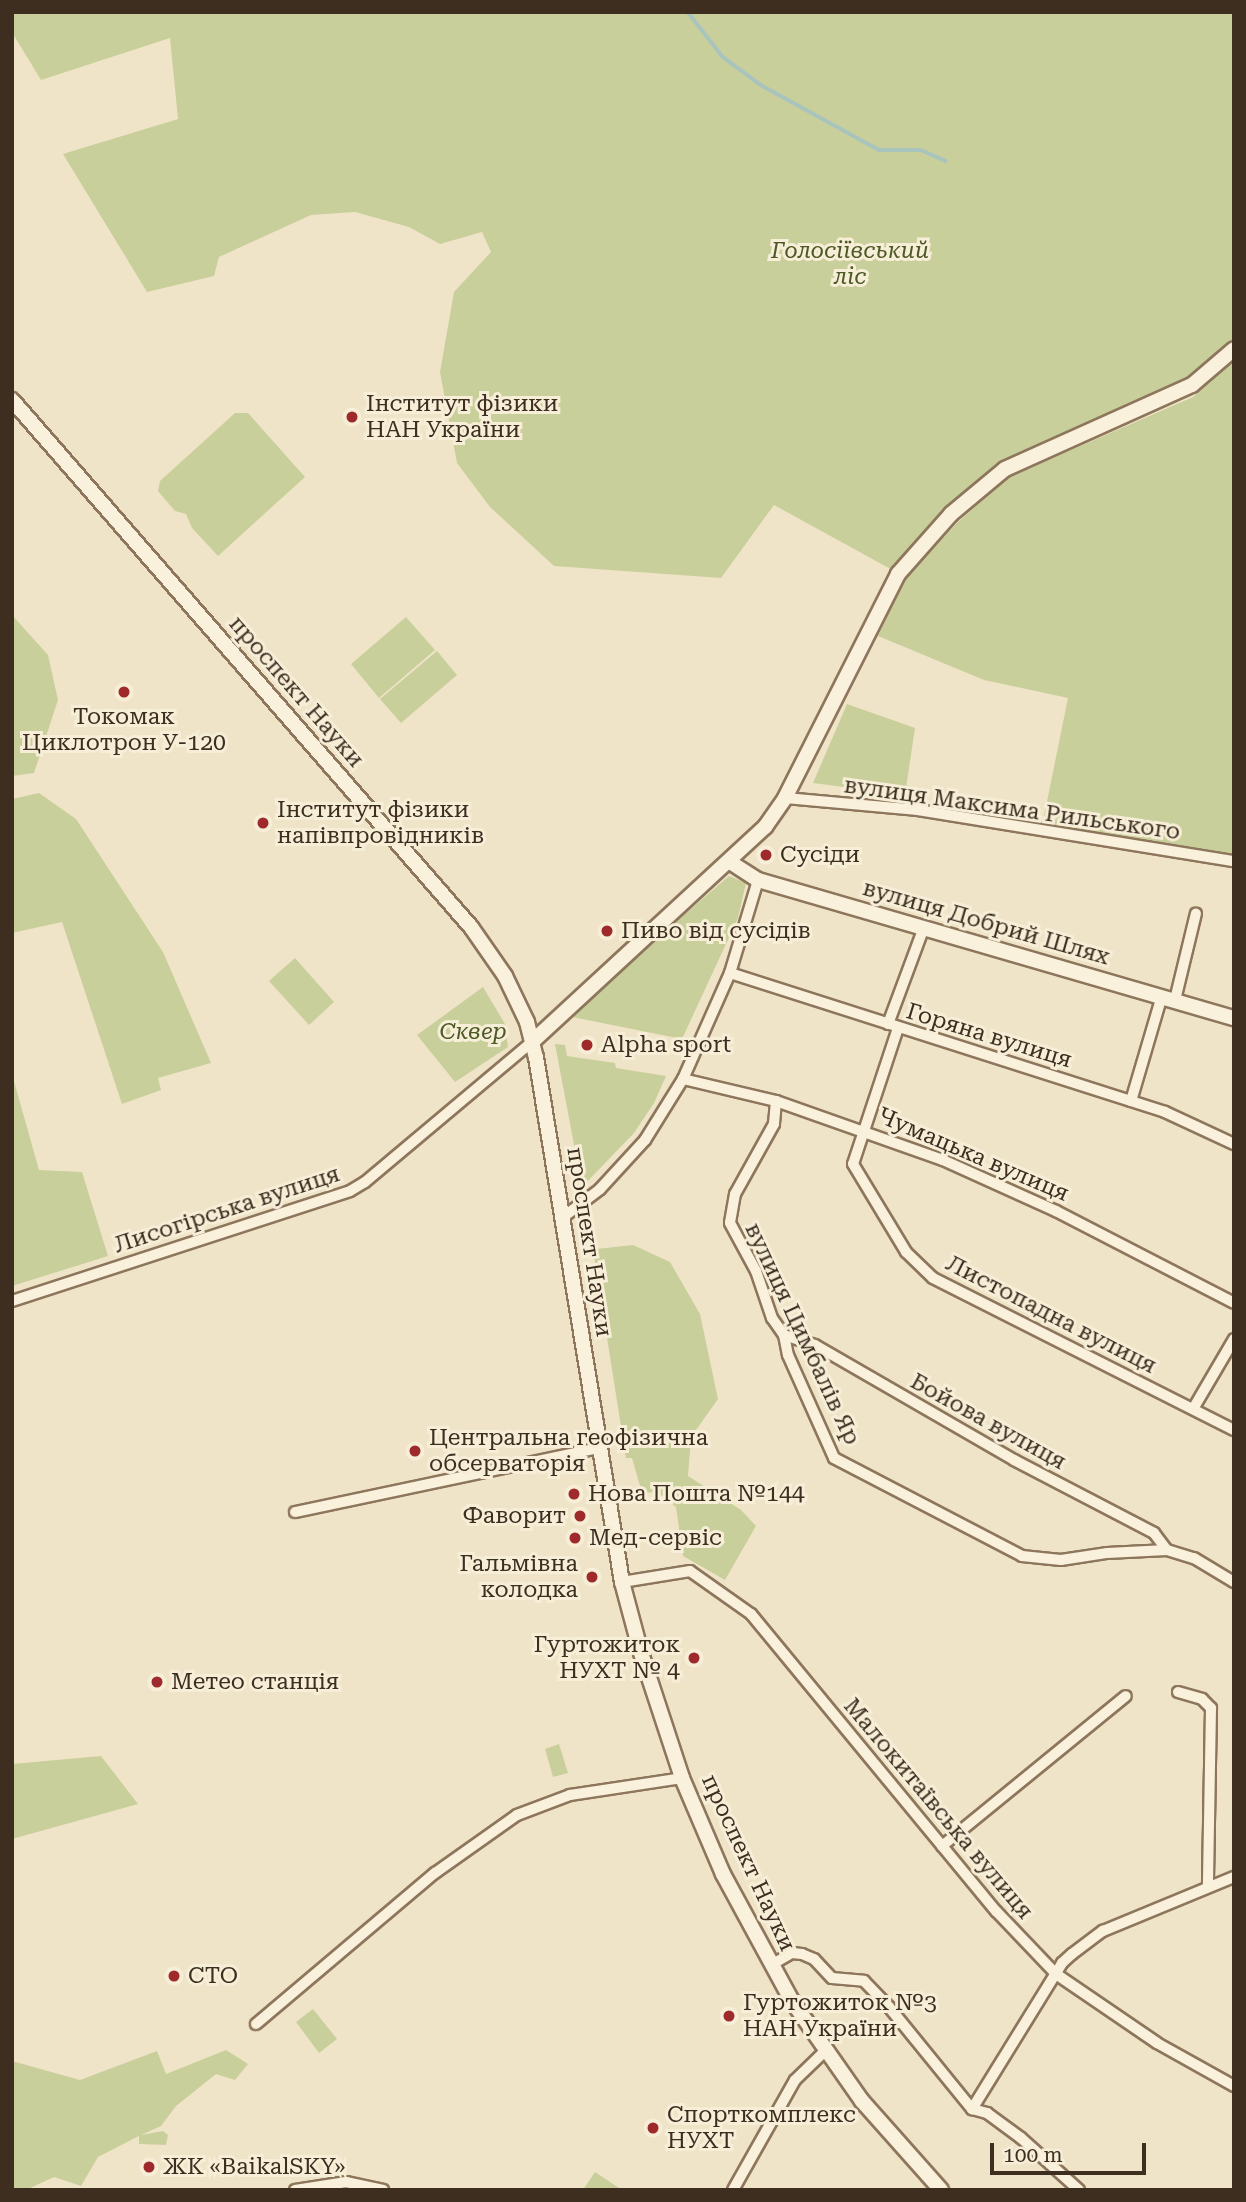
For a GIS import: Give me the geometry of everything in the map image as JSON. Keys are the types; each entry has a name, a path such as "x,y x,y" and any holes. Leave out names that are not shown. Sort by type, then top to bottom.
{"main road":[{"path":"533,1041 765,827 785,798 898,573 951,514 1005,469 1192,385 1234,349"},
{"name":"проспект Науки","path":"12,400 471,926 505,976 533,1041 622,1582 641,1653 682,1778 712,1851 771,1965 825,2052 862,2101 941,2190"},
{"name":"вулиця Добрий Шлях","path":"730,862 758,880 1234,1018"}],"street":[{"name":"вулиця Максима Рильського","path":"785,798 918,810 1234,861"},
{"path":"562,1219 600,1189 645,1140 683,1079 730,973 758,880"},
{"path":"1132,1101 1196,913"},
{"path":"888,1024 923,930"},
{"name":"Горяна вулиця","path":"730,973 1165,1112 1234,1144"},
{"name":"Листопадна вулиця","path":"898,1028 853,1156 856,1172 906,1252 924,1270 1234,1430"},
{"name":"Лисогірська вулиця","path":"12,1301 350,1191 365,1182 533,1041"},
{"name":"Чумацька вулиця","path":"683,1079 776,1101 863,1129 943,1160 1056,1210 1234,1303"},
{"name":"вулиця Цимбалів Яр","path":"776,1101 774,1124 735,1194 730,1223 756,1271 772,1318 784,1335 788,1355 829,1451 847,1466 1022,1556 1061,1560 1107,1553 1167,1550 1194,1558 1234,1582"},
{"name":"Бойова вулиця","path":"784,1335 815,1345 1014,1460 1154,1533 1167,1550"},
{"path":"1193,1409 1234,1339"},
{"path":"295,1512 600,1448"},
{"name":"Малокитаївська вулиця","path":"622,1582 690,1571 751,1614 1006,1922 1056,1974 1157,2043 1234,2086"},
{"path":"1178,1692 1202,1699 1211,1707 1208,1887"},
{"path":"942,1846 1126,1696"},
{"path":"256,2024 435,1873 517,1815 570,1795 682,1778"},
{"path":"972,2109 1056,1974 1078,1949 1103,1931 1234,1877"},
{"path":"771,1965 792,1953 802,1954 814,1959 832,1978 864,1981 877,1992 972,2109 987,2113 1021,2138 1079,2190"},
{"path":"733,2190 795,2080 825,2052"},
{"path":"295,2190 346,2182 383,2190"}],"green space":[{"name":"Голосіївський ліс","path":"12,12 1234,12 1234,344 1190,383 1004,466 896,572 774,505 721,578 554,566 490,507 457,463 440,372 454,292 491,252 482,232 440,244 409,227 355,212 311,215 219,257 214,276 147,292 63,154 178,119 170,38 41,80 13,34"},
{"path":"1234,361 1234,856 1042,826 1068,698 984,680 878,636 905,579 958,522 1009,477 1193,397"},
{"path":"235,413 248,413 305,477 218,556 192,528 186,514 175,511 158,491 160,481"},
{"path":"12,615 48,655 58,700 34,773 12,776"},
{"path":"406,617 435,650 379,698 351,664"},
{"path":"437,651 457,675 401,723 380,699"},
{"path":"847,704 915,728 905,795 813,783"},
{"path":"39,793 76,819 163,952 211,1063 158,1078 161,1090 122,1104 62,922 12,933 12,799"},
{"path":"729,876 746,883 738,918 682,1039 567,1016"},
{"path":"295,958 334,1002 309,1025 269,981"},
{"name":"Сквер","path":"483,987 505,1024 508,1047 455,1082 417,1035"},
{"path":"555,1044 565,1045 567,1056 615,1063 616,1068 666,1076 654,1103 634,1133 582,1187"},
{"path":"12,1074 39,1170 82,1172 108,1256 12,1286"},
{"path":"589,1224 596,1249 633,1245 670,1262 700,1314 718,1399 691,1437 688,1476 741,1510 756,1526 725,1580 683,1556 676,1507 657,1492 642,1493 632,1458 626,1458"},
{"path":"559,1744 568,1773 553,1777 545,1749"},
{"path":"101,1756 138,1804 12,1839 12,1764"},
{"path":"313,2009 337,2039 319,2053 296,2022"},
{"path":"226,2050 248,2064 235,2080 216,2074 176,2106 161,2126 141,2135 163,2131 168,2135 166,2145 139,2144 139,2136 98,2157 81,2186 54,2177 26,2190 12,2190 12,2061 80,2080 157,2051 166,2074"},
{"path":"595,2172 622,2190 583,2190"}],"waterway":[{"path":"688,12 723,57 761,85 879,150 921,150 946,161"}],"place":[{"name":"Інститут фізики НАН України","path":"352,417"},
{"name":"Токомак Циклотрон У-120","path":"124,692"},
{"name":"Інститут фізики напівпровідників","path":"263,823"},
{"name":"Сусіди","path":"766,855"},
{"name":"Пиво від сусідів","path":"607,931"},
{"name":"Alpha sport","path":"587,1045"},
{"name":"Центральна геофізична обсерваторія","path":"415,1451"},
{"name":"Нова Пошта №144","path":"574,1494"},
{"name":"Фаворит","path":"580,1516"},
{"name":"Мед-сервіс","path":"575,1538"},
{"name":"Гальмівна колодка","path":"592,1577"},
{"name":"Гуртожиток НУХТ № 4","path":"694,1658"},
{"name":"Метео станція","path":"157,1682"},
{"name":"СТО","path":"174,1976"},
{"name":"Гуртожиток №3 НАН України","path":"729,2016"},
{"name":"Спорткомплекс НУХТ","path":"653,2128"},
{"name":"ЖК «BaikalSKY»","path":"149,2167"}]}
